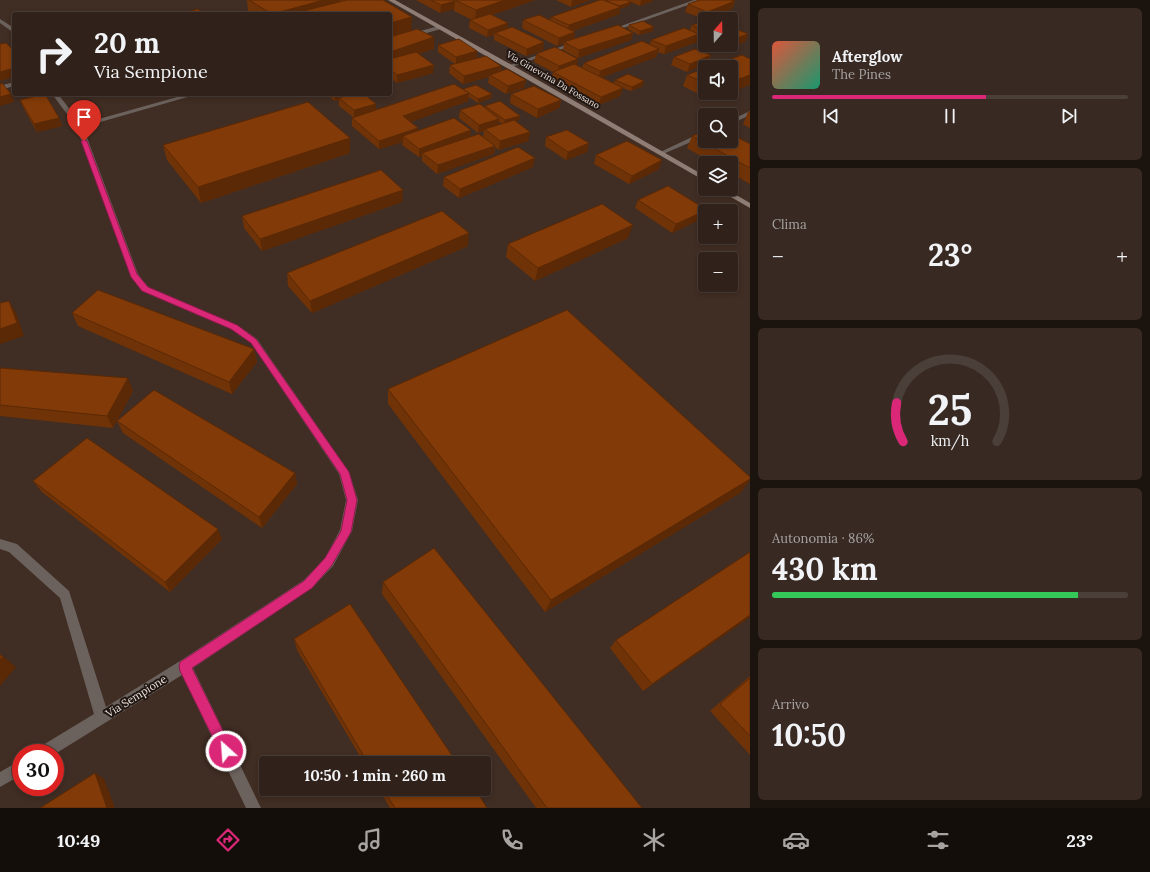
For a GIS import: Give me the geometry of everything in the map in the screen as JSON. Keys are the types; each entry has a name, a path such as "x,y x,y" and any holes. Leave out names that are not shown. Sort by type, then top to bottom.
{"street":[{"name":"Via Ginevrina Da Fossano","path":"390,0 510,66 698,175"},
{"path":"604,33 699,0"},
{"path":"0,21 12,30"},
{"path":"392,40 439,28"},
{"path":"510,66 583,41"},
{"path":"0,88 12,85"},
{"name":"Via Sempione","path":"56,96 79,126 134,275 145,289 234,327 254,341 344,472 352,500 346,532 329,562 308,584 185,666 58,744"},
{"path":"79,126 188,96"},
{"path":"738,119 750,113"},
{"path":"661,153 698,136"},
{"path":"734,196 750,206"},
{"path":"0,544 13,548 65,595 102,717"},
{"path":"185,666 254,808"},
{"path":"0,780 12,773"}],"building":[{"path":"249,0 324,0 279,12 269,12"},
{"path":"347,0 383,0 412,17 392,22 392,12 299,12"},
{"path":"431,0 455,0 455,1 441,5"},
{"path":"455,0 505,0 476,10"},
{"path":"600,0 604,0 621,7 569,25 551,17"},
{"path":"604,0 627,0 631,2 619,6"},
{"path":"699,0 735,1 707,12 688,4"},
{"path":"198,9 202,12 187,12"},
{"path":"490,14 508,23 488,30 470,20"},
{"path":"539,15 575,32 559,38 523,20"},
{"path":"643,21 654,27 640,31 629,25"},
{"path":"698,23 698,28 692,25"},
{"path":"618,25 633,33 579,50 564,42"},
{"path":"512,27 544,42 527,49 495,33"},
{"path":"684,28 698,34 666,46 651,40"},
{"path":"417,29 434,37 392,51 392,36"},
{"path":"738,30 748,34 738,38"},
{"path":"459,39 477,51 456,57 438,45"},
{"path":"642,41 659,49 600,71 584,63"},
{"path":"6,43 12,49 12,69 0,72 0,44"},
{"path":"555,47 578,59 559,66 536,54"},
{"path":"695,49 698,50 698,52 711,55 690,64 674,57"},
{"path":"416,52 434,65 397,75 392,71 392,58"},
{"path":"742,55 750,59 750,75 738,79 738,60 728,60"},
{"path":"486,56 501,66 464,76 450,65"},
{"path":"574,64 623,88 601,97 553,72"},
{"path":"507,69 526,80 508,86 490,75"},
{"path":"698,71 698,80 687,75"},
{"path":"628,74 644,81 632,87 615,80"},
{"path":"2,83 11,94 0,97 0,84"},
{"path":"454,84 469,93 403,116 418,128 379,141 352,118"},
{"path":"476,85 492,94 478,99 463,89"},
{"path":"534,86 561,100 538,109 511,94"},
{"path":"37,96 46,96 59,118 34,124 20,100"},
{"path":"346,96 366,96 376,104 354,110 339,98"},
{"path":"500,101 520,116 505,120 485,106"},
{"path":"308,102 350,138 198,187 163,145"},
{"path":"480,104 499,119 479,125 460,110"},
{"path":"454,118 471,130 419,149 403,136"},
{"path":"514,120 530,132 500,141 485,129"},
{"path":"567,130 589,143 568,152 546,137"},
{"path":"479,134 495,146 438,165 422,153"},
{"path":"698,134 698,139 692,136"},
{"path":"738,138 750,144 750,168 738,161 738,156 728,156 714,148 738,148"},
{"path":"627,141 662,160 632,176 596,155"},
{"path":"518,147 535,158 460,189 444,177"},
{"path":"381,170 403,190 260,239 242,216"},
{"path":"668,186 698,204 698,214 676,224 638,200"},
{"path":"602,204 633,225 538,268 508,244"},
{"path":"442,211 469,233 310,301 287,273"},
{"path":"98,290 254,349 229,382 72,313"},
{"path":"9,301 17,323 0,329 0,303"},
{"path":"567,310 750,477 750,479 551,600 388,389"},
{"path":"0,368 128,378 107,416 0,405"},
{"path":"154,390 295,473 259,517 117,421"},
{"path":"87,438 218,529 165,582 33,481"},
{"path":"434,548 642,808 547,808 383,582"},
{"path":"750,552 750,615 652,684 616,640"},
{"path":"350,604 452,756 364,756 294,639"},
{"path":"750,678 750,736 720,704"},
{"path":"95,773 107,808 40,808 59,796 64,796 64,793"},
{"path":"387,796 479,796 487,808 395,808"}],"route":[{"path":"84,141 134,275 145,289 234,327 254,341 344,472 352,500 346,532 329,562 308,584 185,666 226,751"}]}
